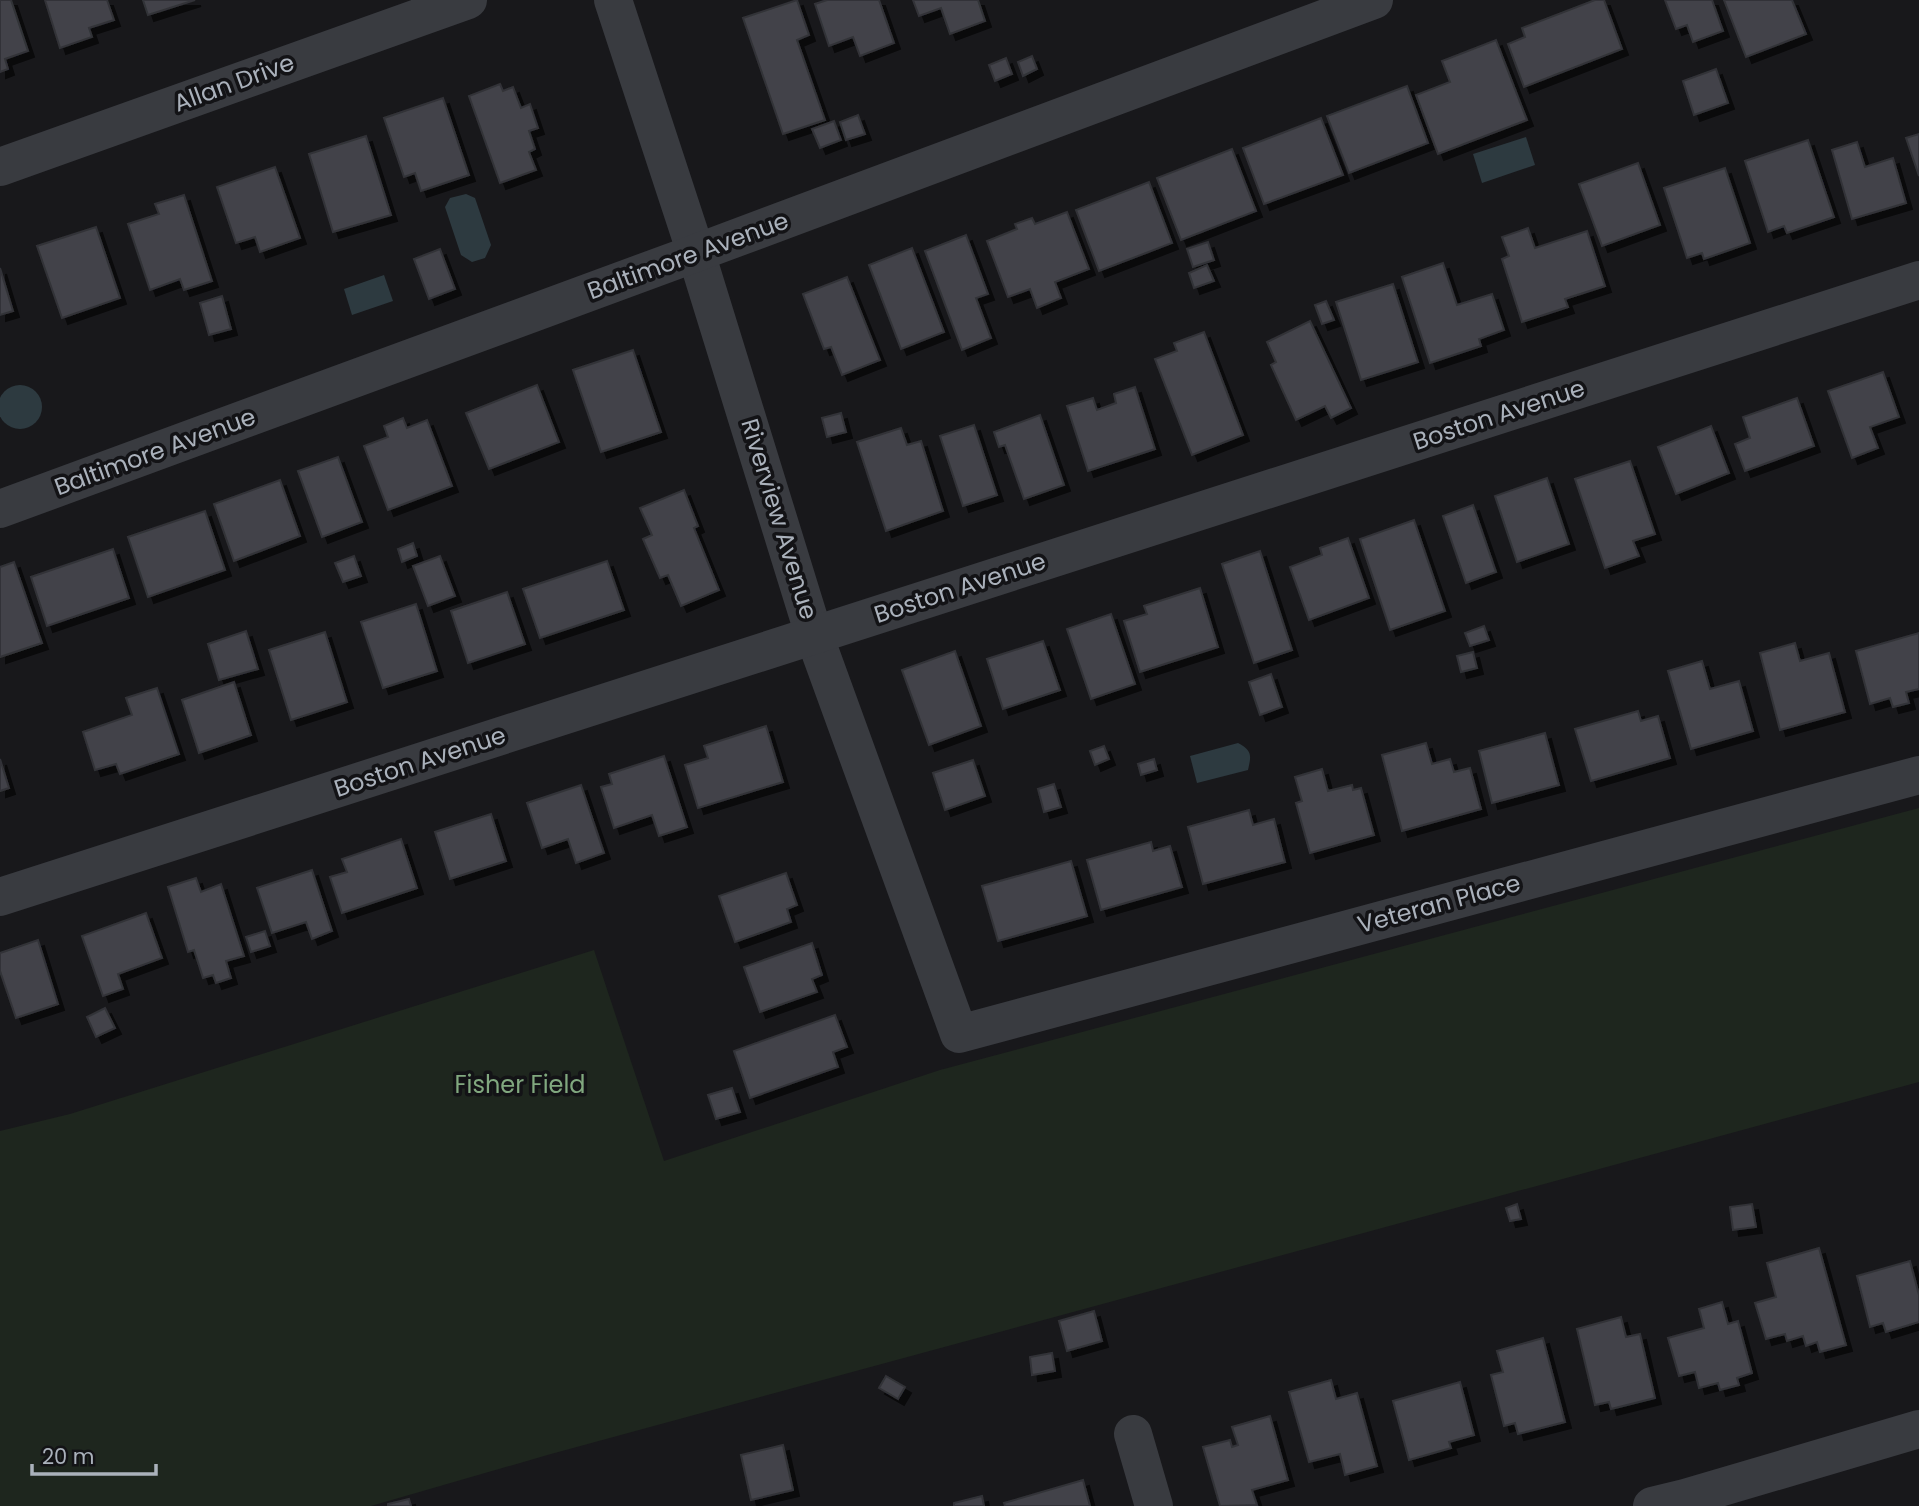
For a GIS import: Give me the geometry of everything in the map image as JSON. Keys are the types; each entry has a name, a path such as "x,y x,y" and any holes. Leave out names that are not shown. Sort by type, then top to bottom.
{"street":[{"name":"Allan Drive","path":"0,167 468,0"},
{"name":"Riverview Avenue","path":"613,0 696,253 814,635 959,1034"},
{"name":"Baltimore Avenue","path":"0,509 1374,0"},
{"name":"Boston Avenue","path":"0,897 1919,280"},
{"name":"Veteran Place","path":"959,1034 1919,775"},
{"path":"1675,1503 1919,1429"},
{"path":"1133,1434 1154,1506"}],"green space":[{"name":"Fisher Field","path":"1919,808 1919,1082 551,1454 371,1506 0,1506 0,1131 70,1114 594,950 664,1161 940,1070"}],"shaded area":[{"path":"1526,137 1535,165 1482,183 1473,154"},
{"path":"466,194 475,198 491,245 485,258 472,262 461,255 445,207 450,198"},
{"path":"384,275 393,301 352,315 344,289"},
{"path":"20,385 35,392 42,407 35,422 20,429 5,422 -2,407 5,392"},
{"path":"1238,743 1250,754 1248,770 1197,783 1190,756"}],"building":[{"path":"0,0 11,0 28,51 5,59 8,69 0,72"},
{"path":"45,0 107,0 114,20 89,28 92,37 60,48"},
{"path":"143,0 195,0 148,15"},
{"path":"797,0 809,35 797,40 825,120 783,134 743,18"},
{"path":"827,0 879,0 894,43 860,56 853,37 829,46 815,4"},
{"path":"913,0 978,0 985,21 950,34 941,8 919,16"},
{"path":"1595,0 1604,0 1622,49 1524,87 1508,44 1525,37 1522,28"},
{"path":"1665,0 1712,0 1723,31 1693,42 1687,25 1676,29"},
{"path":"1724,0 1792,0 1806,34 1746,57"},
{"path":"1496,40 1527,120 1438,154 1416,95 1450,82 1442,61"},
{"path":"1032,56 1037,69 1023,76 1018,62"},
{"path":"1006,58 1012,74 995,81 989,65"},
{"path":"1716,69 1728,103 1694,115 1683,81"},
{"path":"500,84 503,91 513,87 521,108 530,104 538,128 529,131 535,149 529,152 536,170 500,183 469,96"},
{"path":"1407,86 1428,143 1349,173 1327,116"},
{"path":"443,98 469,175 421,191 415,173 404,177 384,118"},
{"path":"858,115 865,134 846,140 840,122"},
{"path":"1321,118 1343,175 1264,204 1243,148"},
{"path":"834,121 841,140 820,148 812,129"},
{"path":"1919,134 1919,176 1906,138"},
{"path":"366,136 391,215 333,232 309,154"},
{"path":"1808,140 1834,217 1787,233 1784,226 1768,232 1745,161"},
{"path":"1857,142 1865,167 1893,158 1906,203 1852,219 1832,150"},
{"path":"1232,149 1256,211 1181,240 1157,178"},
{"path":"1638,163 1660,225 1602,246 1579,184"},
{"path":"275,167 300,238 260,252 255,237 236,243 217,187"},
{"path":"1725,168 1750,243 1704,259 1702,253 1687,258 1664,188"},
{"path":"1149,182 1172,243 1099,271 1076,210"},
{"path":"184,195 212,281 184,290 180,279 150,290 128,224 159,214 155,204"},
{"path":"1067,212 1089,269 1055,282 1061,298 1037,308 1030,289 1008,297 987,241 1017,229 1015,224 1032,218 1035,224"},
{"path":"96,227 120,298 62,318 37,246"},
{"path":"1528,228 1535,248 1587,231 1605,286 1565,299 1568,307 1522,322 1502,259 1509,256 1502,237"},
{"path":"966,235 988,294 976,298 991,338 962,350 925,251"},
{"path":"1208,242 1214,260 1193,267 1187,249"},
{"path":"912,248 944,332 901,349 869,265"},
{"path":"440,249 455,289 429,299 414,259"},
{"path":"1443,263 1457,305 1492,294 1504,330 1479,339 1481,346 1430,363 1402,277"},
{"path":"1207,265 1214,281 1194,288 1189,273"},
{"path":"0,268 13,311 0,315"},
{"path":"847,277 880,360 842,375 831,347 824,349 803,294"},
{"path":"1393,284 1418,362 1361,380 1336,302"},
{"path":"222,296 231,329 209,335 200,303"},
{"path":"1326,301 1334,320 1322,324 1315,305"},
{"path":"1310,321 1351,408 1331,418 1325,406 1296,420 1271,365 1276,362 1267,342"},
{"path":"1204,332 1243,435 1192,455 1155,359 1177,351 1174,343"},
{"path":"633,350 661,432 601,452 573,370"},
{"path":"1883,372 1899,417 1870,427 1878,448 1852,458 1828,391"},
{"path":"537,385 559,442 489,469 466,413"},
{"path":"1135,387 1155,449 1088,471 1067,406 1093,398 1097,410 1116,403 1114,394"},
{"path":"1797,398 1814,446 1745,471 1735,444 1750,438 1743,417"},
{"path":"841,413 846,432 827,437 822,418"},
{"path":"1040,415 1064,485 1024,499 1005,445 999,447 994,432"},
{"path":"403,418 407,428 427,420 452,486 388,510 364,446 388,437 384,426"},
{"path":"974,425 997,495 963,506 940,436"},
{"path":"1711,426 1729,473 1676,494 1658,447"},
{"path":"901,428 907,445 921,441 943,511 886,531 857,442"},
{"path":"338,457 362,522 322,537 298,471"},
{"path":"1630,461 1655,534 1633,541 1639,556 1605,568 1575,479"},
{"path":"1547,478 1569,544 1517,562 1495,496"},
{"path":"280,480 300,536 234,561 214,504"},
{"path":"684,490 698,526 694,528 719,590 681,606 668,575 660,578 643,539 652,535 640,508"},
{"path":"1473,505 1496,572 1466,583 1443,516"},
{"path":"205,511 225,570 148,597 128,537"},
{"path":"1414,520 1445,611 1390,630 1360,539"},
{"path":"1348,538 1369,598 1309,620 1290,567 1322,555 1320,548"},
{"path":"413,543 417,556 402,562 398,549"},
{"path":"113,549 129,598 47,626 31,577"},
{"path":"1260,551 1292,650 1254,663 1222,564"},
{"path":"354,556 361,576 343,582 335,563"},
{"path":"440,556 455,596 428,606 413,566"},
{"path":"607,561 624,610 540,638 523,589"},
{"path":"14,562 42,643 0,657 0,567"},
{"path":"1200,588 1218,647 1140,672 1124,621 1147,614 1144,606"},
{"path":"507,592 525,644 468,663 451,611"},
{"path":"416,604 437,671 383,688 361,622"},
{"path":"1111,614 1135,684 1091,699 1067,629"},
{"path":"1484,626 1489,640 1470,646 1465,633"},
{"path":"246,631 258,669 219,680 208,644"},
{"path":"325,632 347,702 291,720 269,650"},
{"path":"1919,633 1919,689 1906,692 1909,703 1893,707 1890,698 1870,704 1856,651"},
{"path":"1043,641 1060,690 1003,709 987,659"},
{"path":"1795,643 1800,661 1829,653 1845,712 1780,730 1760,653"},
{"path":"955,651 981,726 929,745 902,670"},
{"path":"1473,652 1477,668 1461,672 1457,656"},
{"path":"1702,661 1710,689 1739,681 1753,731 1691,749 1668,671"},
{"path":"1271,674 1282,707 1260,715 1249,682"},
{"path":"234,682 251,735 199,753 182,700"},
{"path":"157,688 179,754 120,774 116,764 95,770 83,732 132,715 126,698"},
{"path":"1638,711 1641,721 1658,716 1670,758 1591,781 1575,729"},
{"path":"766,726 783,782 698,808 685,765 708,758 704,746"},
{"path":"1545,733 1559,785 1492,803 1479,751"},
{"path":"1426,743 1432,764 1450,759 1454,772 1470,768 1481,809 1402,831 1382,755"},
{"path":"1104,746 1109,759 1095,765 1090,751"},
{"path":"664,756 687,827 659,836 652,815 614,828 601,787 612,784 609,774"},
{"path":"0,759 9,788 0,791"},
{"path":"1154,759 1157,770 1141,775 1138,764"},
{"path":"973,760 985,796 945,810 933,773"},
{"path":"1322,769 1328,791 1352,785 1353,790 1361,788 1374,835 1310,853 1296,803 1302,801 1295,777"},
{"path":"1054,784 1061,807 1044,812 1038,789"},
{"path":"581,785 604,853 576,863 568,839 542,848 527,803"},
{"path":"1249,810 1253,825 1274,819 1285,862 1203,884 1188,827"},
{"path":"491,814 506,861 450,879 435,832"},
{"path":"401,839 417,888 342,913 330,877 347,872 342,859"},
{"path":"1151,842 1153,851 1170,846 1182,887 1101,910 1087,860"},
{"path":"1071,861 1087,916 998,941 982,886"},
{"path":"312,870 332,931 312,939 306,922 272,933 257,888"},
{"path":"786,873 797,905 787,909 791,922 735,942 719,896"},
{"path":"196,878 201,892 221,884 244,956 226,961 231,978 216,983 213,975 203,978 194,950 188,952 168,887"},
{"path":"146,913 162,958 118,974 123,989 103,996 82,936"},
{"path":"265,931 270,946 251,952 246,937"},
{"path":"38,940 58,1004 16,1018 0,971 0,953"},
{"path":"812,943 822,975 812,979 817,992 760,1012 744,967"},
{"path":"105,1008 115,1028 96,1037 87,1017"},
{"path":"835,1015 847,1047 833,1052 838,1067 750,1098 734,1051"},
{"path":"732,1088 740,1112 716,1119 708,1095"},
{"path":"1517,1204 1521,1219 1510,1221 1506,1208"},
{"path":"1752,1204 1756,1227 1733,1230 1730,1207"},
{"path":"1819,1248 1846,1345 1820,1352 1817,1342 1806,1346 1803,1336 1787,1341 1785,1334 1766,1339 1755,1303 1776,1297 1767,1263"},
{"path":"1910,1261 1919,1295 1919,1322 1886,1332 1883,1323 1870,1327 1857,1276"},
{"path":"1722,1302 1728,1324 1738,1321 1752,1373 1737,1378 1739,1385 1720,1390 1718,1383 1699,1388 1695,1372 1679,1376 1668,1338 1704,1328 1699,1309"},
{"path":"1094,1311 1102,1341 1067,1351 1059,1321"},
{"path":"1621,1317 1626,1337 1640,1334 1655,1398 1611,1409 1609,1402 1595,1405 1577,1329"},
{"path":"1543,1338 1565,1422 1518,1434 1515,1423 1504,1426 1491,1375 1503,1372 1497,1351"},
{"path":"1052,1353 1055,1371 1032,1375 1030,1357"},
{"path":"886,1376 905,1387 898,1399 879,1388"},
{"path":"1331,1380 1336,1399 1357,1393 1377,1466 1345,1475 1340,1454 1309,1462 1289,1392"},
{"path":"1460,1382 1474,1435 1449,1442 1451,1448 1409,1460 1393,1401"},
{"path":"1270,1416 1288,1480 1252,1490 1257,1505 1220,1506 1203,1447 1230,1440 1232,1447 1238,1445 1232,1427"},
{"path":"783,1445 793,1490 751,1500 741,1455"},
{"path":"1083,1480 1090,1506 1005,1506 1004,1503"},
{"path":"982,1496 984,1506 954,1506 954,1503"},
{"path":"409,1499 411,1506 388,1506 388,1504"}]}
